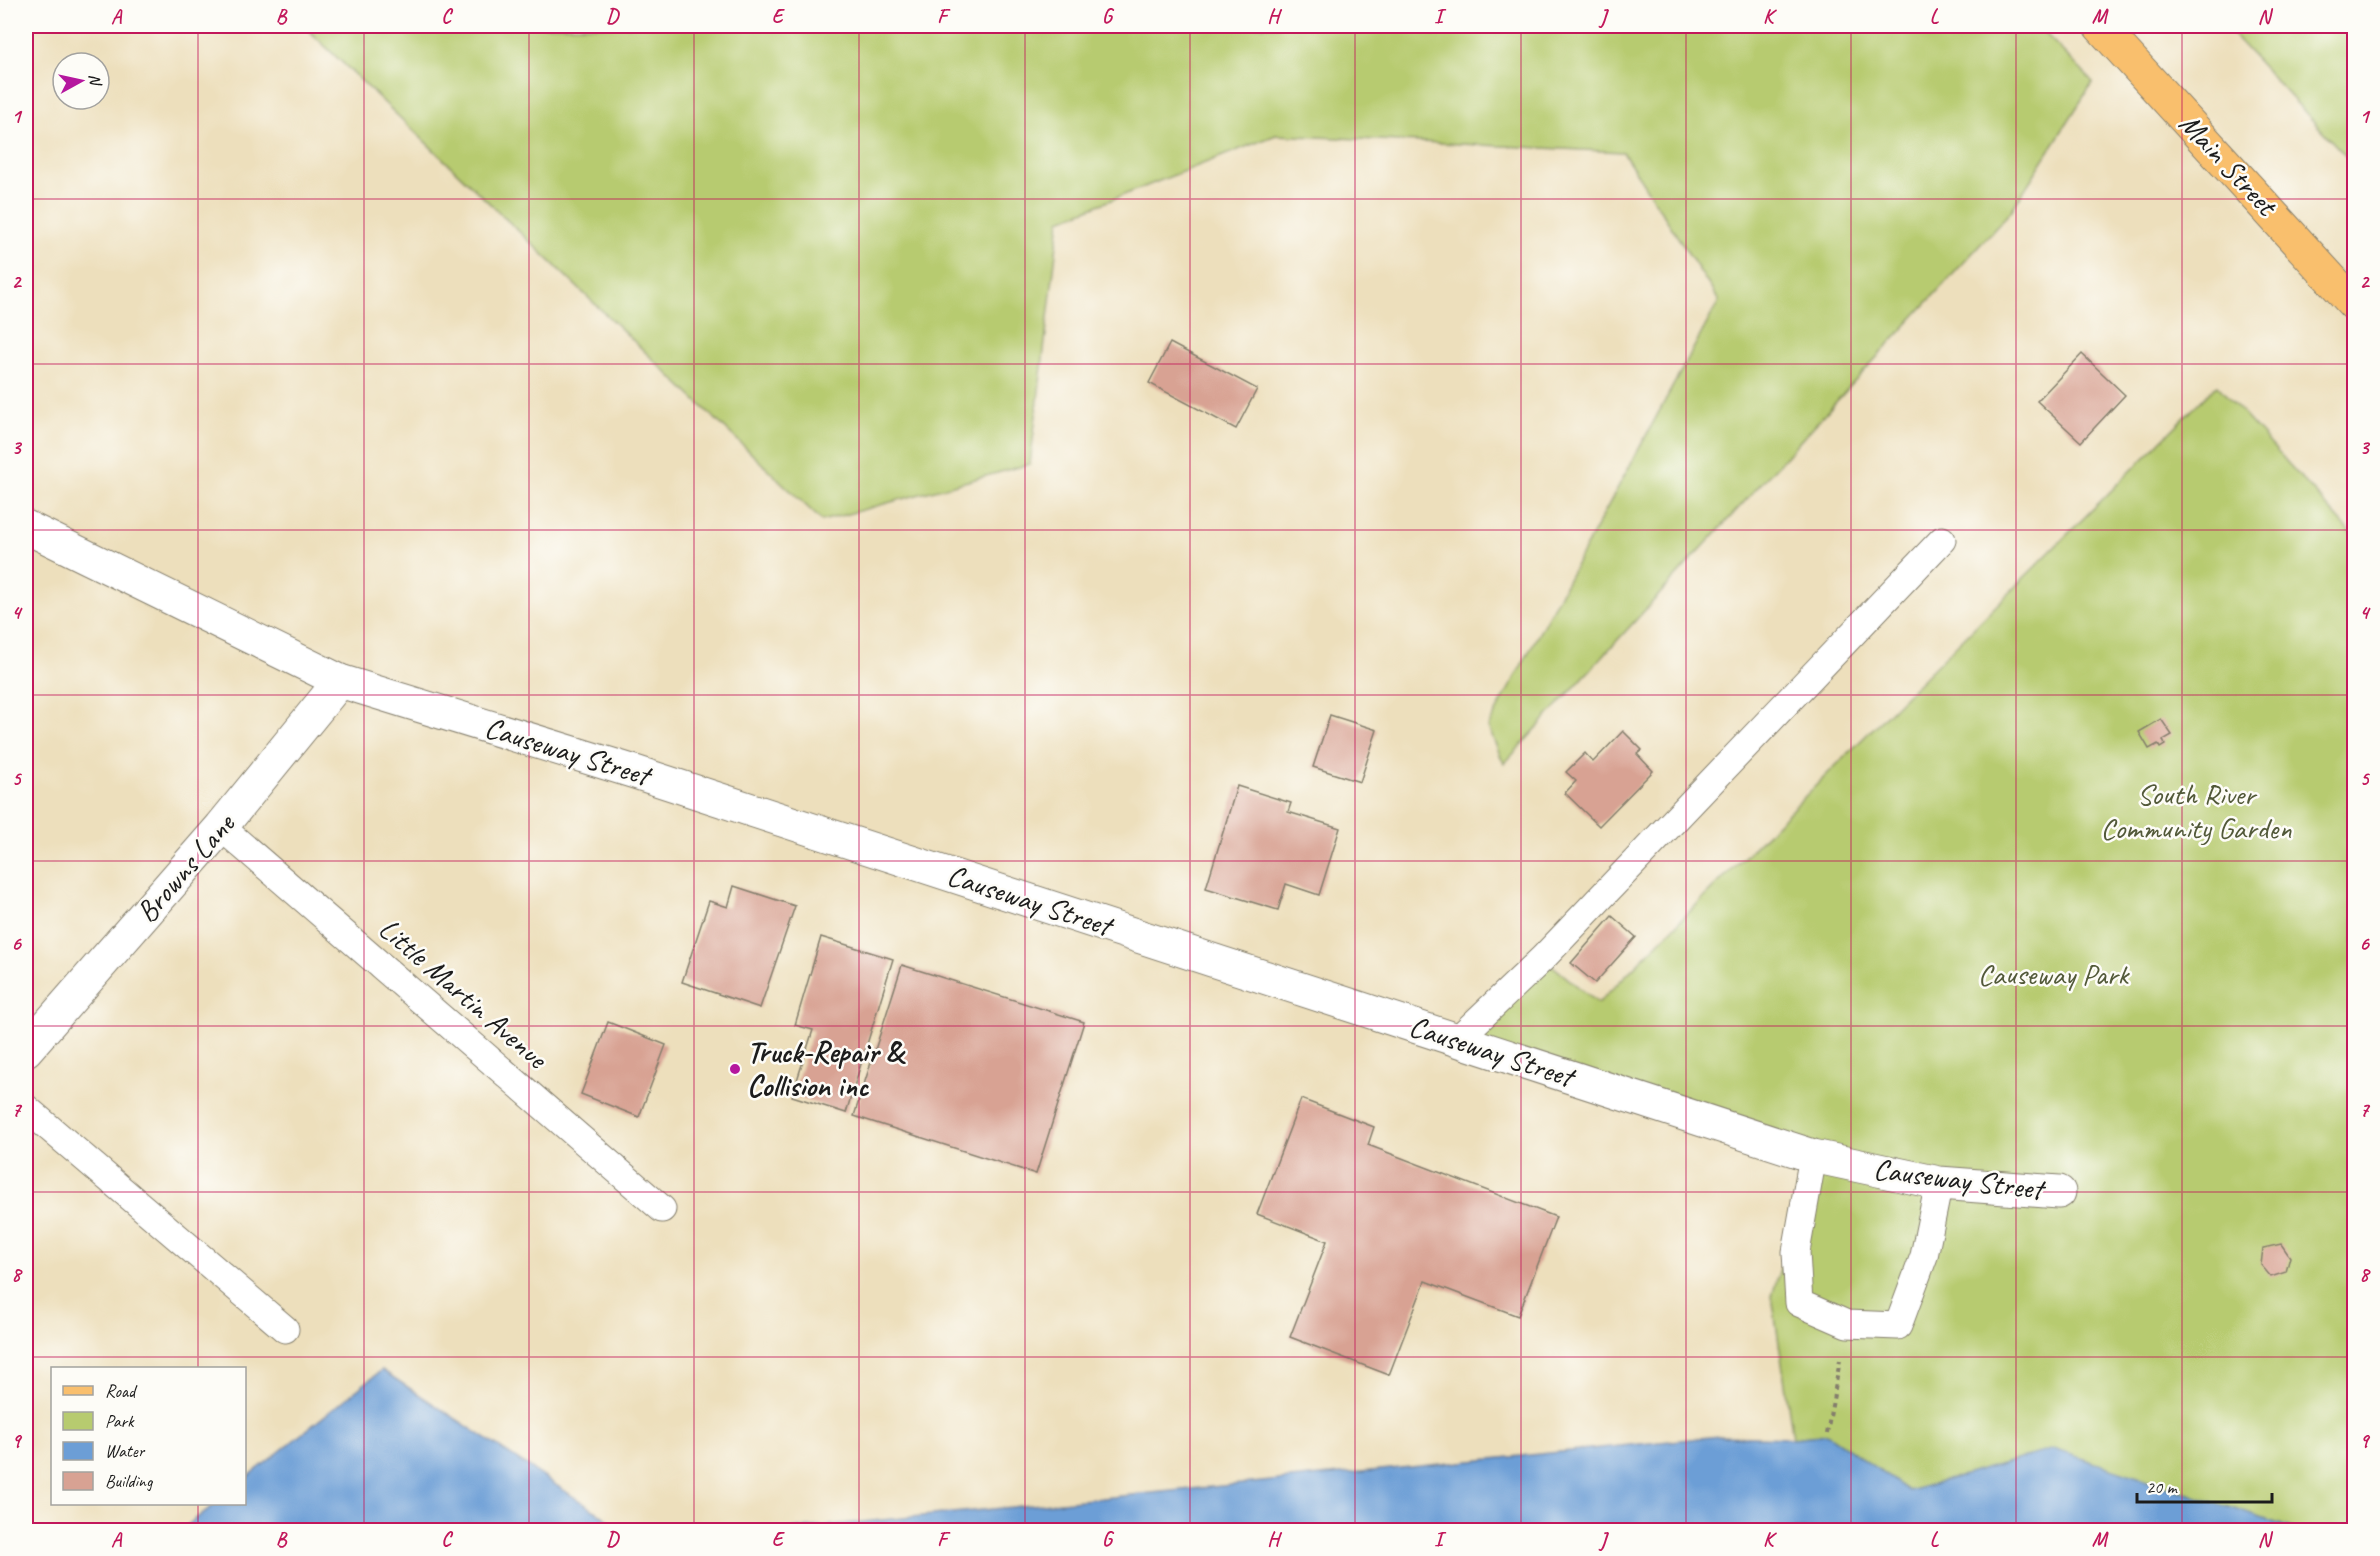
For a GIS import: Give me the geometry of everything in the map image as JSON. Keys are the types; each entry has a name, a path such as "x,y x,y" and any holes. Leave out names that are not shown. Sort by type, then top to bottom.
{"main road":[{"name":"Main Street","path":"2100,26 2355,304"}],"street":[{"name":"Causeway Street","path":"26,527 340,681 646,775 1813,1156 1939,1183 2059,1192"},
{"name":"Browns Lane","path":"26,1050 221,827 340,681"}],"lane":[{"path":"1457,1040 1543,958 1942,540"},
{"name":"Little Martin Avenue","path":"221,827 662,1209"},
{"path":"26,1108 285,1329"},
{"path":"1813,1156 1796,1252 1799,1303 1847,1324 1898,1326 1924,1256 1939,1183"}],"path":[{"path":"1827,1434 1847,1324"}],"green space":[{"path":"304,26 2038,26 2093,82 2011,211 1504,764 1488,727 1719,301 1623,152 1276,135 1060,220 1030,464 822,521"},
{"path":"2225,26 2354,26 2354,165"},
{"name":"Causeway Park","path":"2217,385 2354,536 2354,1530 2297,1530 2192,1497 1977,1472 1909,1491 1827,1434 1793,1438 1772,1296 1813,1156 1457,1040 1543,958 1598,1003"}],"water":[{"path":"382,1370 624,1530 181,1530 214,1505 246,1505 246,1478"},
{"path":"1827,1434 1909,1491 2054,1449 2297,1530 782,1530 1720,1436 1793,1438"}],"building":[{"path":"1170,343 1257,389 1236,429 1149,383"},
{"path":"2082,354 2125,395 2081,442 2037,401"},
{"path":"1330,715 1377,730 1360,782 1313,767"},
{"path":"2161,719 2172,735 2163,740 2165,745 2160,748 2158,744 2149,749 2139,732"},
{"path":"1623,731 1642,750 1637,754 1653,771 1599,826 1565,793 1576,781 1566,772 1585,753 1593,762"},
{"path":"1237,786 1291,803 1288,812 1340,828 1319,895 1286,884 1278,910 1206,888"},
{"path":"734,886 795,906 760,1008 682,982 709,901 728,907"},
{"path":"1612,916 1636,937 1595,983 1571,963"},
{"path":"821,937 893,959 846,1113 792,1096 813,1030 795,1025"},
{"path":"902,965 1084,1022 1036,1174 854,1116"},
{"path":"608,1022 666,1045 639,1117 581,1094"},
{"path":"1301,1099 1374,1127 1368,1145 1556,1217 1518,1316 1425,1281 1389,1375 1290,1337 1327,1241 1257,1214"},
{"path":"2281,1244 2290,1257 2286,1272 2271,1277 2261,1265 2263,1248"}],"place":[{"name":"Truck-Repair & Collision inc","path":"735,1069"}],"park label":[{"name":"South River Community Garden","path":"2196,811"}]}
